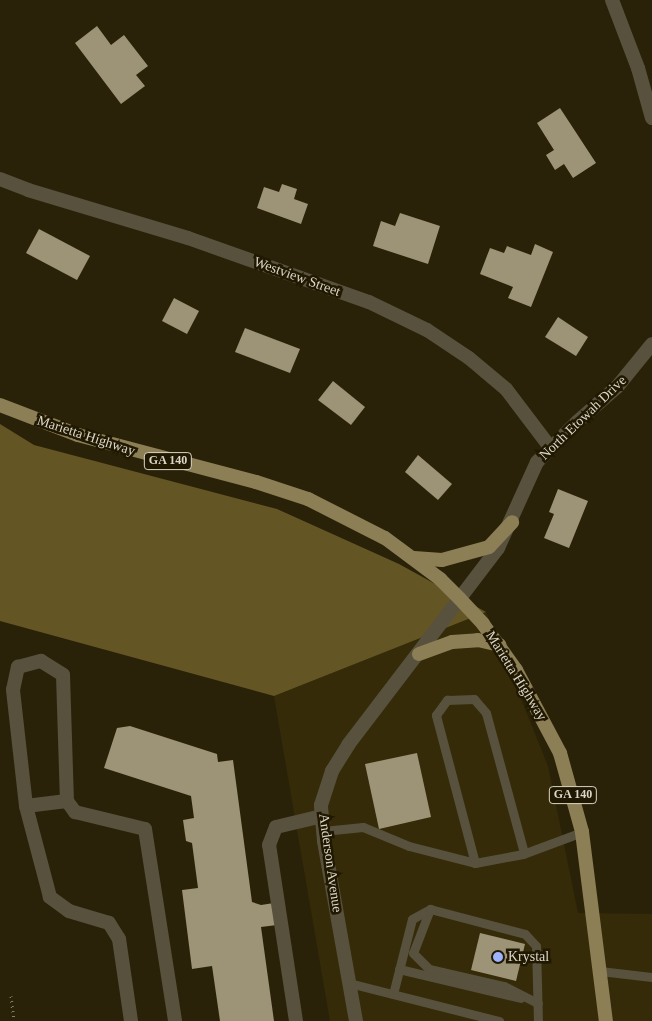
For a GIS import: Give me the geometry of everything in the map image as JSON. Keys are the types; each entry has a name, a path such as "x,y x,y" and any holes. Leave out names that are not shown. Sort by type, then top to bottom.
{"main road":[{"name":"Marietta Highway","path":"0,405 121,448 284,490 355,521 414,558 460,599 499,645 532,695 560,753 582,832 606,1021"},
{"path":"414,558 442,560 488,548 512,522"},
{"path":"419,654 452,642 478,640 499,645"}],"street":[{"path":"612,0 638,68 652,118"},
{"name":"Westview Street","path":"0,179 197,242 369,302 427,330 469,358 506,389 550,447"},
{"name":"North Etowah Drive","path":"460,599 498,548 512,522 537,462 550,447 617,387 652,344"},
{"name":"Anderson Avenue","path":"356,1021 323,831 321,805 332,771 348,745 460,599"},
{"path":"131,1021 119,939 109,923 68,911 50,897 26,806 13,690 18,667 41,661 62,675 67,801 75,812 145,829 175,1021"},
{"path":"26,806 67,801"},
{"path":"296,1021 269,845 276,828 322,816"}],"lane":[{"path":"475,863 436,715 447,700 474,699 486,713 524,853"},
{"path":"323,831 363,827 409,846 475,863 524,853 582,832"},
{"path":"393,994 412,919 430,909 525,934 536,946 538,1021"},
{"path":"430,909 414,953 429,969 504,986 538,1003"},
{"path":"399,969 538,1003"},
{"path":"600,971 652,977"},
{"path":"349,982 499,1021"},
{"path":"456,1021 459,1011"}],"path":[{"path":"10,996 14,1021"}],"shaded area":[{"path":"0,424 34,445 277,509 399,564 486,612 274,696 0,621"},
{"path":"486,612 548,766 578,913 652,914 652,1021 330,1021 274,696"}],"building":[{"path":"97,26 111,45 124,35 148,66 136,75 145,86 121,104 75,43"},
{"path":"560,108 596,163 573,178 564,164 555,170 546,155 554,150 537,123"},
{"path":"282,184 297,189 294,199 308,204 301,224 257,208 264,187 279,192"},
{"path":"400,213 440,226 428,264 373,246 381,221 395,226"},
{"path":"39,229 90,256 77,280 26,253"},
{"path":"535,244 553,252 531,307 508,298 513,287 480,274 490,248 504,253 507,246 531,255"},
{"path":"174,298 199,311 187,334 162,321"},
{"path":"558,317 588,337 576,356 545,337"},
{"path":"245,328 300,349 290,373 235,352"},
{"path":"333,381 365,407 351,425 318,400"},
{"path":"418,455 452,484 438,500 405,472"},
{"path":"558,489 588,501 569,548 544,538 554,514 549,512"},
{"path":"130,726 217,754 218,762 233,760 252,902 261,905 274,903 277,925 261,927 274,1021 220,1021 212,966 192,969 182,890 198,888 192,843 186,841 183,820 194,818 191,796 104,768 117,728"},
{"path":"417,753 431,817 379,829 365,764"},
{"name":"Krystal","path":"480,933 525,944 516,981 471,970"}],"place":[{"name":"Krystal","path":"498,957"}]}
